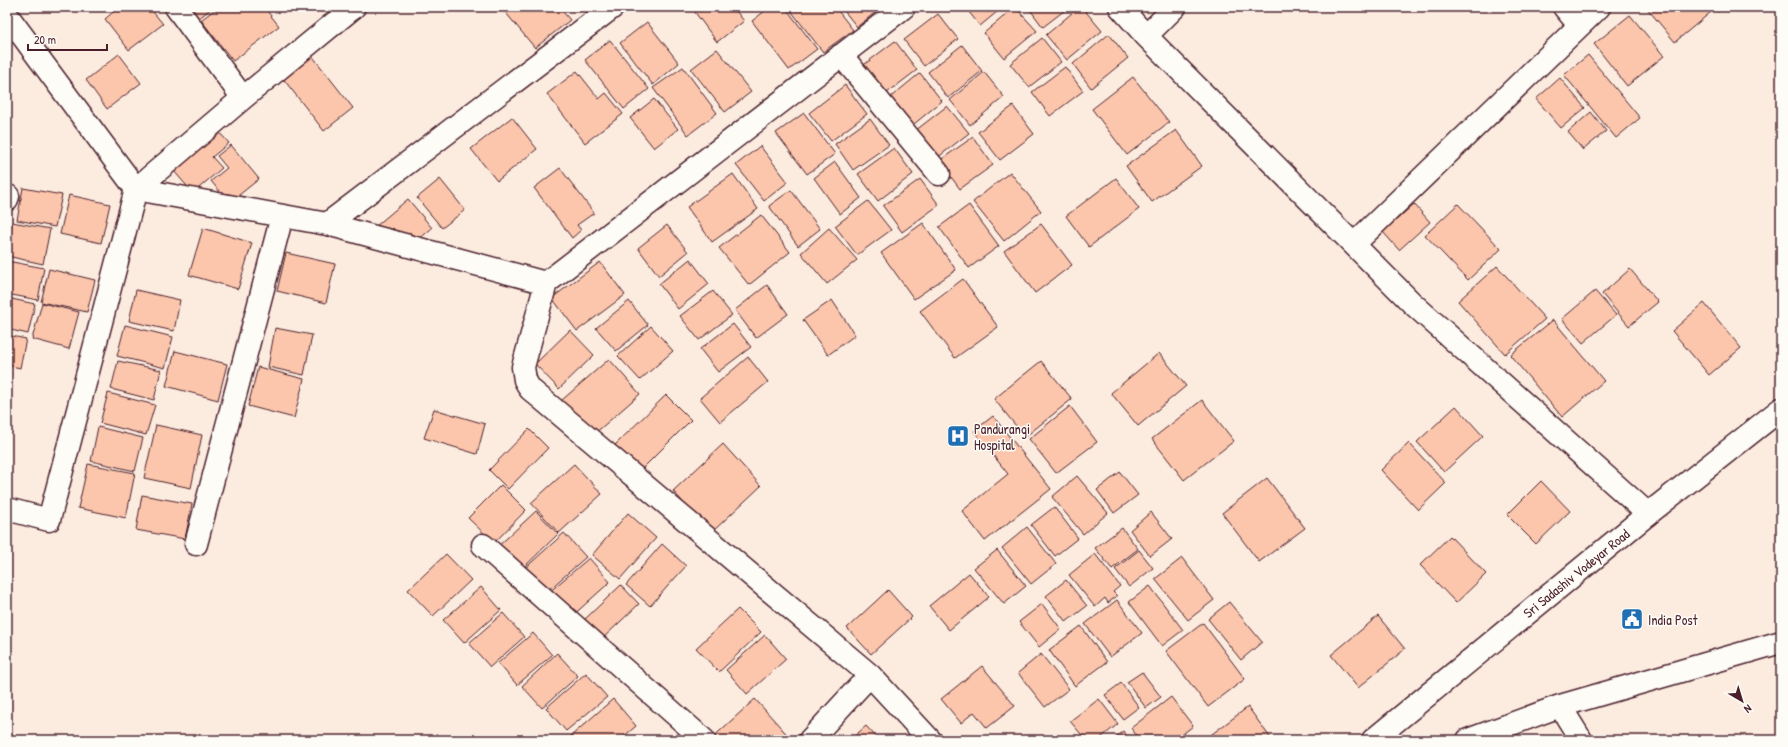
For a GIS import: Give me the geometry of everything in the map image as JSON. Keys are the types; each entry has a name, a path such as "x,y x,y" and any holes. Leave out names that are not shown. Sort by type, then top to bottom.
{"street":[{"path":"176,7 242,98"},
{"path":"7,508 49,520 136,189 242,98 354,7"},
{"path":"326,224 613,7"},
{"path":"904,7 546,283 523,367 525,380 530,390 870,675 930,740"},
{"path":"1120,7 1146,36 1412,303 1648,514"},
{"path":"1146,36 1175,7"},
{"path":"1564,7 1579,25"},
{"path":"1354,244 1599,7"},
{"path":"7,15 136,189 326,224 546,283"},
{"path":"841,55 939,174"},
{"path":"196,544 282,216"},
{"name":"Sri Sadashiv Vodeyar Road","path":"1373,740 1648,514 1781,409"},
{"path":"483,545 704,740"},
{"path":"1468,740 1560,706 1781,642"},
{"path":"810,740 870,675"},
{"path":"1560,706 1581,740"}],"building":[{"path":"119,7 149,7 163,24 129,50 105,19"},
{"path":"189,7 213,7 198,19"},
{"path":"218,7 264,7 279,26 233,61 201,20"},
{"path":"501,7 559,7 570,20 535,48"},
{"path":"691,7 733,7 744,21 717,42"},
{"path":"770,7 785,7 817,49 789,70 752,21"},
{"path":"788,7 835,7 853,30 823,52"},
{"path":"841,7 882,7 857,27"},
{"path":"965,7 1003,7 980,26"},
{"path":"1015,7 1037,31 1004,58 984,33"},
{"path":"1028,7 1069,7 1043,27"},
{"path":"1079,7 1082,7 1102,31 1067,60 1046,35"},
{"path":"1646,7 1707,7 1711,12 1675,42"},
{"path":"1714,7 1724,7 1718,12"},
{"path":"938,14 958,39 924,66 904,40"},
{"path":"1630,15 1664,56 1627,86 1594,44"},
{"path":"647,22 679,63 653,85 620,43"},
{"path":"1109,34 1128,58 1091,88 1073,64"},
{"path":"1042,38 1061,62 1029,87 1010,64"},
{"path":"610,40 649,89 624,109 585,60"},
{"path":"895,41 917,70 883,96 861,67"},
{"path":"962,45 982,71 948,98 928,72"},
{"path":"717,49 751,92 725,112 691,69"},
{"path":"310,53 353,108 324,131 281,76"},
{"path":"119,54 141,83 107,109 86,80"},
{"path":"1588,55 1640,118 1616,138 1564,75"},
{"path":"683,67 717,113 688,135 653,88"},
{"path":"1065,67 1083,91 1050,116 1032,92"},
{"path":"577,71 599,99 606,93 623,114 585,143 547,94"},
{"path":"984,72 1004,97 970,125 950,100"},
{"path":"920,73 942,101 908,129 886,101"},
{"path":"1133,77 1169,122 1127,155 1092,109"},
{"path":"1560,78 1585,108 1561,128 1536,99"},
{"path":"845,85 867,114 831,141 809,113"},
{"path":"654,99 678,129 654,148 630,118"},
{"path":"947,106 969,133 937,158 915,131"},
{"path":"1013,106 1034,134 1000,160 978,132"},
{"path":"1591,112 1606,131 1583,150 1568,132"},
{"path":"804,113 835,154 807,174 776,133"},
{"path":"512,117 537,149 497,181 471,149"},
{"path":"870,119 889,145 853,170 835,144"},
{"path":"1176,130 1202,166 1152,202 1126,166"},
{"path":"218,131 229,143 212,157 222,168 193,193 173,170"},
{"path":"973,137 993,165 960,189 939,161"},
{"path":"231,145 259,179 229,203 211,181 227,168 217,156"},
{"path":"760,146 788,182 764,201 736,165"},
{"path":"894,148 913,174 878,201 858,174"},
{"path":"835,162 861,198 840,214 814,178"},
{"path":"560,168 594,213 577,225 581,230 572,238 534,188"},
{"path":"1010,172 1041,211 1004,241 973,202"},
{"path":"733,174 758,209 712,242 687,207"},
{"path":"1116,178 1139,209 1089,247 1066,216"},
{"path":"440,179 465,210 442,228 417,198"},
{"path":"920,179 939,205 902,232 883,206"},
{"path":"23,188 62,195 55,227 17,220"},
{"path":"791,190 820,229 798,246 769,206"},
{"path":"69,195 110,204 101,243 60,234"},
{"path":"408,199 432,228 417,241 410,232 400,241 398,233 393,228 385,236 376,226"},
{"path":"868,201 891,230 857,255 835,226"},
{"path":"1414,204 1430,222 1399,250 1383,232"},
{"path":"1458,204 1501,249 1468,280 1425,235"},
{"path":"969,205 999,246 969,268 939,227"},
{"path":"761,215 790,252 749,285 719,248"},
{"path":"12,222 50,229 43,264 7,256"},
{"path":"923,223 956,270 914,299 881,253"},
{"path":"1041,224 1072,265 1035,293 1004,251"},
{"path":"667,225 688,252 659,276 638,248"},
{"path":"203,228 252,243 238,289 189,275"},
{"path":"829,228 857,260 827,284 801,253"},
{"path":"286,253 335,264 326,303 277,291"},
{"path":"690,259 709,284 678,309 659,284"},
{"path":"7,261 44,268 38,300 7,294"},
{"path":"600,262 625,295 577,331 552,298"},
{"path":"1497,266 1545,319 1505,354 1458,301"},
{"path":"49,269 95,280 87,312 41,302"},
{"path":"1630,269 1658,302 1629,326 1602,294"},
{"path":"963,279 998,327 955,358 920,311"},
{"path":"767,285 788,314 756,338 735,310"},
{"path":"136,290 180,300 174,331 129,321"},
{"path":"713,291 732,315 699,340 680,316"},
{"path":"1595,291 1616,315 1583,343 1562,319"},
{"path":"7,298 35,304 28,334 7,329"},
{"path":"832,300 855,335 828,355 803,320"},
{"path":"629,301 648,325 616,351 596,328"},
{"path":"42,303 79,312 69,349 32,339"},
{"path":"1704,303 1741,348 1709,375 1672,331"},
{"path":"1553,320 1604,381 1562,417 1510,355"},
{"path":"733,324 751,347 718,372 700,349"},
{"path":"125,325 173,337 165,368 117,356"},
{"path":"651,326 673,351 640,380 618,356"},
{"path":"275,328 312,335 304,375 268,367"},
{"path":"570,330 594,355 559,389 535,364"},
{"path":"7,335 26,339 20,368 7,365"},
{"path":"175,351 227,364 218,400 166,386"},
{"path":"1159,353 1186,386 1138,426 1111,393"},
{"path":"748,357 768,382 720,422 700,398"},
{"path":"609,359 640,394 585,442 554,407"},
{"path":"118,361 161,370 154,400 111,389"},
{"path":"1041,361 1072,399 1025,437 994,399"},
{"path":"258,367 304,379 294,418 248,406"},
{"path":"108,393 155,405 146,435 100,423"},
{"path":"666,395 691,420 636,475 611,449"},
{"path":"1202,400 1234,441 1184,480 1152,439"},
{"path":"1070,406 1097,442 1056,473 1029,439"},
{"path":"1456,406 1483,436 1444,472 1417,442"},
{"path":"434,409 485,424 477,454 424,438"},
{"path":"993,416 1051,489 985,541 962,511 1008,474 974,431"},
{"path":"156,425 202,435 191,488 144,478"},
{"path":"98,427 143,438 135,471 91,461"},
{"path":"529,429 548,448 508,489 489,470"},
{"path":"1409,443 1446,483 1418,510 1381,470"},
{"path":"723,444 761,486 711,533 673,491"},
{"path":"88,464 135,473 126,518 78,508"},
{"path":"574,464 602,494 559,533 531,503"},
{"path":"1120,472 1138,495 1114,513 1097,490"},
{"path":"1077,476 1108,513 1083,534 1052,497"},
{"path":"1267,478 1305,528 1259,562 1222,513"},
{"path":"1541,481 1570,511 1536,544 1507,515"},
{"path":"501,485 526,510 494,543 468,518"},
{"path":"142,495 192,504 185,539 136,530"},
{"path":"1054,507 1078,538 1055,556 1031,525"},
{"path":"536,511 558,534 517,574 494,550"},
{"path":"1151,512 1172,539 1150,556 1130,530"},
{"path":"628,513 656,538 620,579 592,555"},
{"path":"1027,527 1056,564 1031,584 1002,548"},
{"path":"1122,528 1138,549 1112,569 1095,548"},
{"path":"564,533 586,557 543,595 522,571"},
{"path":"1450,536 1486,574 1456,603 1420,565"},
{"path":"662,544 686,566 650,606 626,585"},
{"path":"997,550 1026,586 1004,604 974,568"},
{"path":"1139,550 1153,568 1129,587 1115,569"},
{"path":"446,554 471,580 433,616 408,590"},
{"path":"1095,554 1120,586 1113,592 1117,596 1108,603 1105,598 1095,607 1069,575"},
{"path":"589,558 610,582 570,618 548,593"},
{"path":"1182,558 1214,600 1188,620 1155,579"},
{"path":"969,573 989,597 949,630 929,606"},
{"path":"1066,580 1087,606 1066,622 1046,596"},
{"path":"621,585 639,604 602,639 584,620"},
{"path":"1150,586 1183,630 1162,646 1129,602"},
{"path":"481,587 501,610 464,643 443,620"},
{"path":"888,590 912,617 871,654 847,628"},
{"path":"1117,600 1142,633 1110,657 1085,624"},
{"path":"1229,602 1262,642 1241,660 1208,619"},
{"path":"1042,604 1061,629 1039,647 1019,622"},
{"path":"738,609 761,632 719,672 696,648"},
{"path":"503,613 524,637 490,667 469,643"},
{"path":"1378,616 1405,649 1358,688 1331,655"},
{"path":"1203,623 1245,679 1208,707 1166,651"},
{"path":"1081,626 1107,662 1075,686 1049,650"},
{"path":"533,633 552,655 517,685 498,663"},
{"path":"765,635 786,659 747,694 726,670"},
{"path":"557,653 578,676 542,708 522,686"},
{"path":"1041,654 1069,689 1045,707 1018,673"},
{"path":"982,666 1015,706 987,728 974,712 961,723 941,699"},
{"path":"1142,672 1161,697 1146,708 1127,682"},
{"path":"586,673 607,697 566,731 546,708"},
{"path":"1121,683 1139,707 1123,719 1105,695"},
{"path":"1171,697 1193,726 1175,740 1140,740 1131,728"},
{"path":"613,699 636,726 620,740 575,740 571,736"},
{"path":"755,699 792,740 710,740"},
{"path":"1099,699 1118,724 1098,740 1086,740 1070,721"},
{"path":"1248,707 1272,740 1204,740"},
{"path":"866,726 879,740 850,740"},
{"path":"1123,731 1130,740 1112,740"}],"place":[{"name":"Pandurangi Hospital","path":"958,436"},
{"name":"India Post","path":"1632,619"}]}
